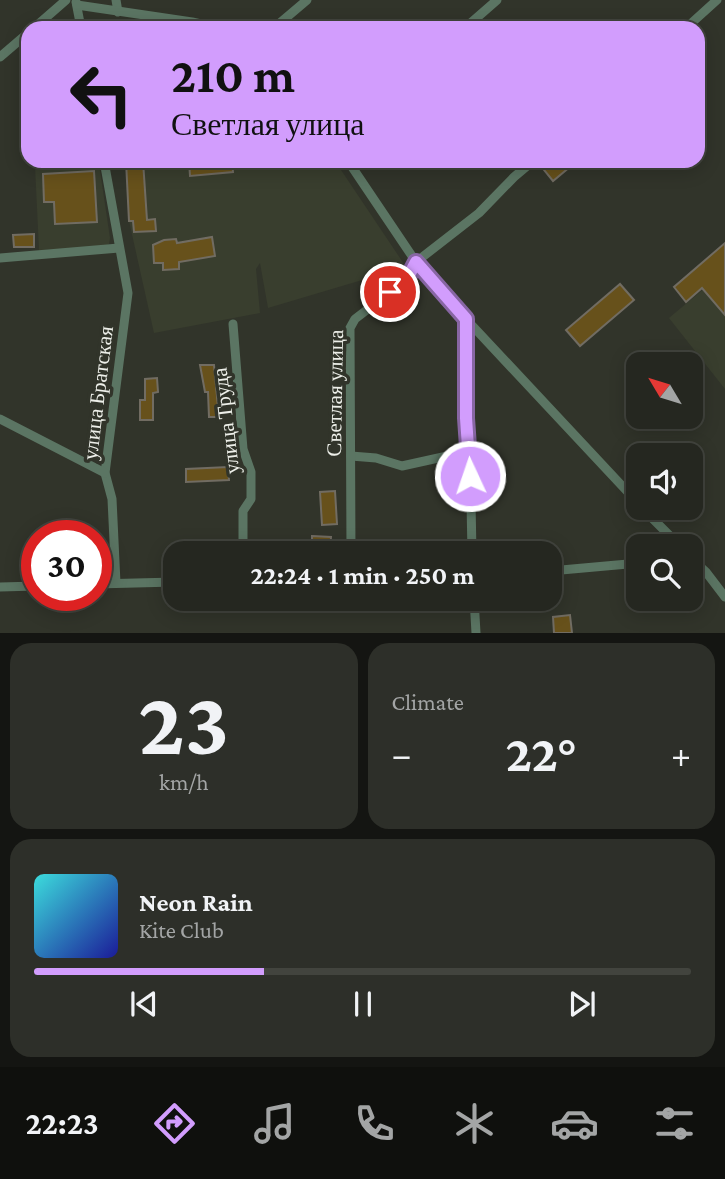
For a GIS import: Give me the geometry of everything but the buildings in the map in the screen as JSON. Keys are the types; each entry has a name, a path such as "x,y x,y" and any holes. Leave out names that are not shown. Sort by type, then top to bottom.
{"street":[{"path":"116,0 118,12"},
{"path":"282,21 307,0"},
{"path":"473,21 498,0"},
{"path":"694,21 717,0"},
{"path":"42,21 64,1"},
{"path":"80,21 76,2 118,12 185,21"},
{"path":"0,57 21,39"},
{"name":"улица Братская","path":"105,168 128,293 105,473 112,499 116,583"},
{"path":"353,168 416,262 626,491"},
{"name":"Светлая улица","path":"351,541 350,328 355,319 407,279 416,262 479,213 525,168"},
{"path":"0,258 119,248"},
{"path":"466,319 466,418 470,451 472,541"},
{"name":"улица Труда","path":"233,324 243,449 251,472 251,499 243,512 243,541"},
{"path":"0,419 105,473"},
{"path":"351,456 376,458 402,466 470,451"},
{"path":"654,520 668,534"},
{"path":"562,570 626,564"},
{"path":"703,569 725,597"},
{"path":"112,583 163,582"},
{"path":"0,587 21,586"},
{"path":"475,611 476,633"}],"shaded area":[{"path":"35,168 100,168 109,244 104,247 39,250"},
{"path":"126,168 340,168 406,267 268,308 260,263 256,269 260,313 154,333 129,221"},
{"path":"725,271 725,389 704,362 704,352 696,352 669,318"}],"route":[{"path":"390,292 407,279 416,262 466,319 466,418 470,476"}]}
